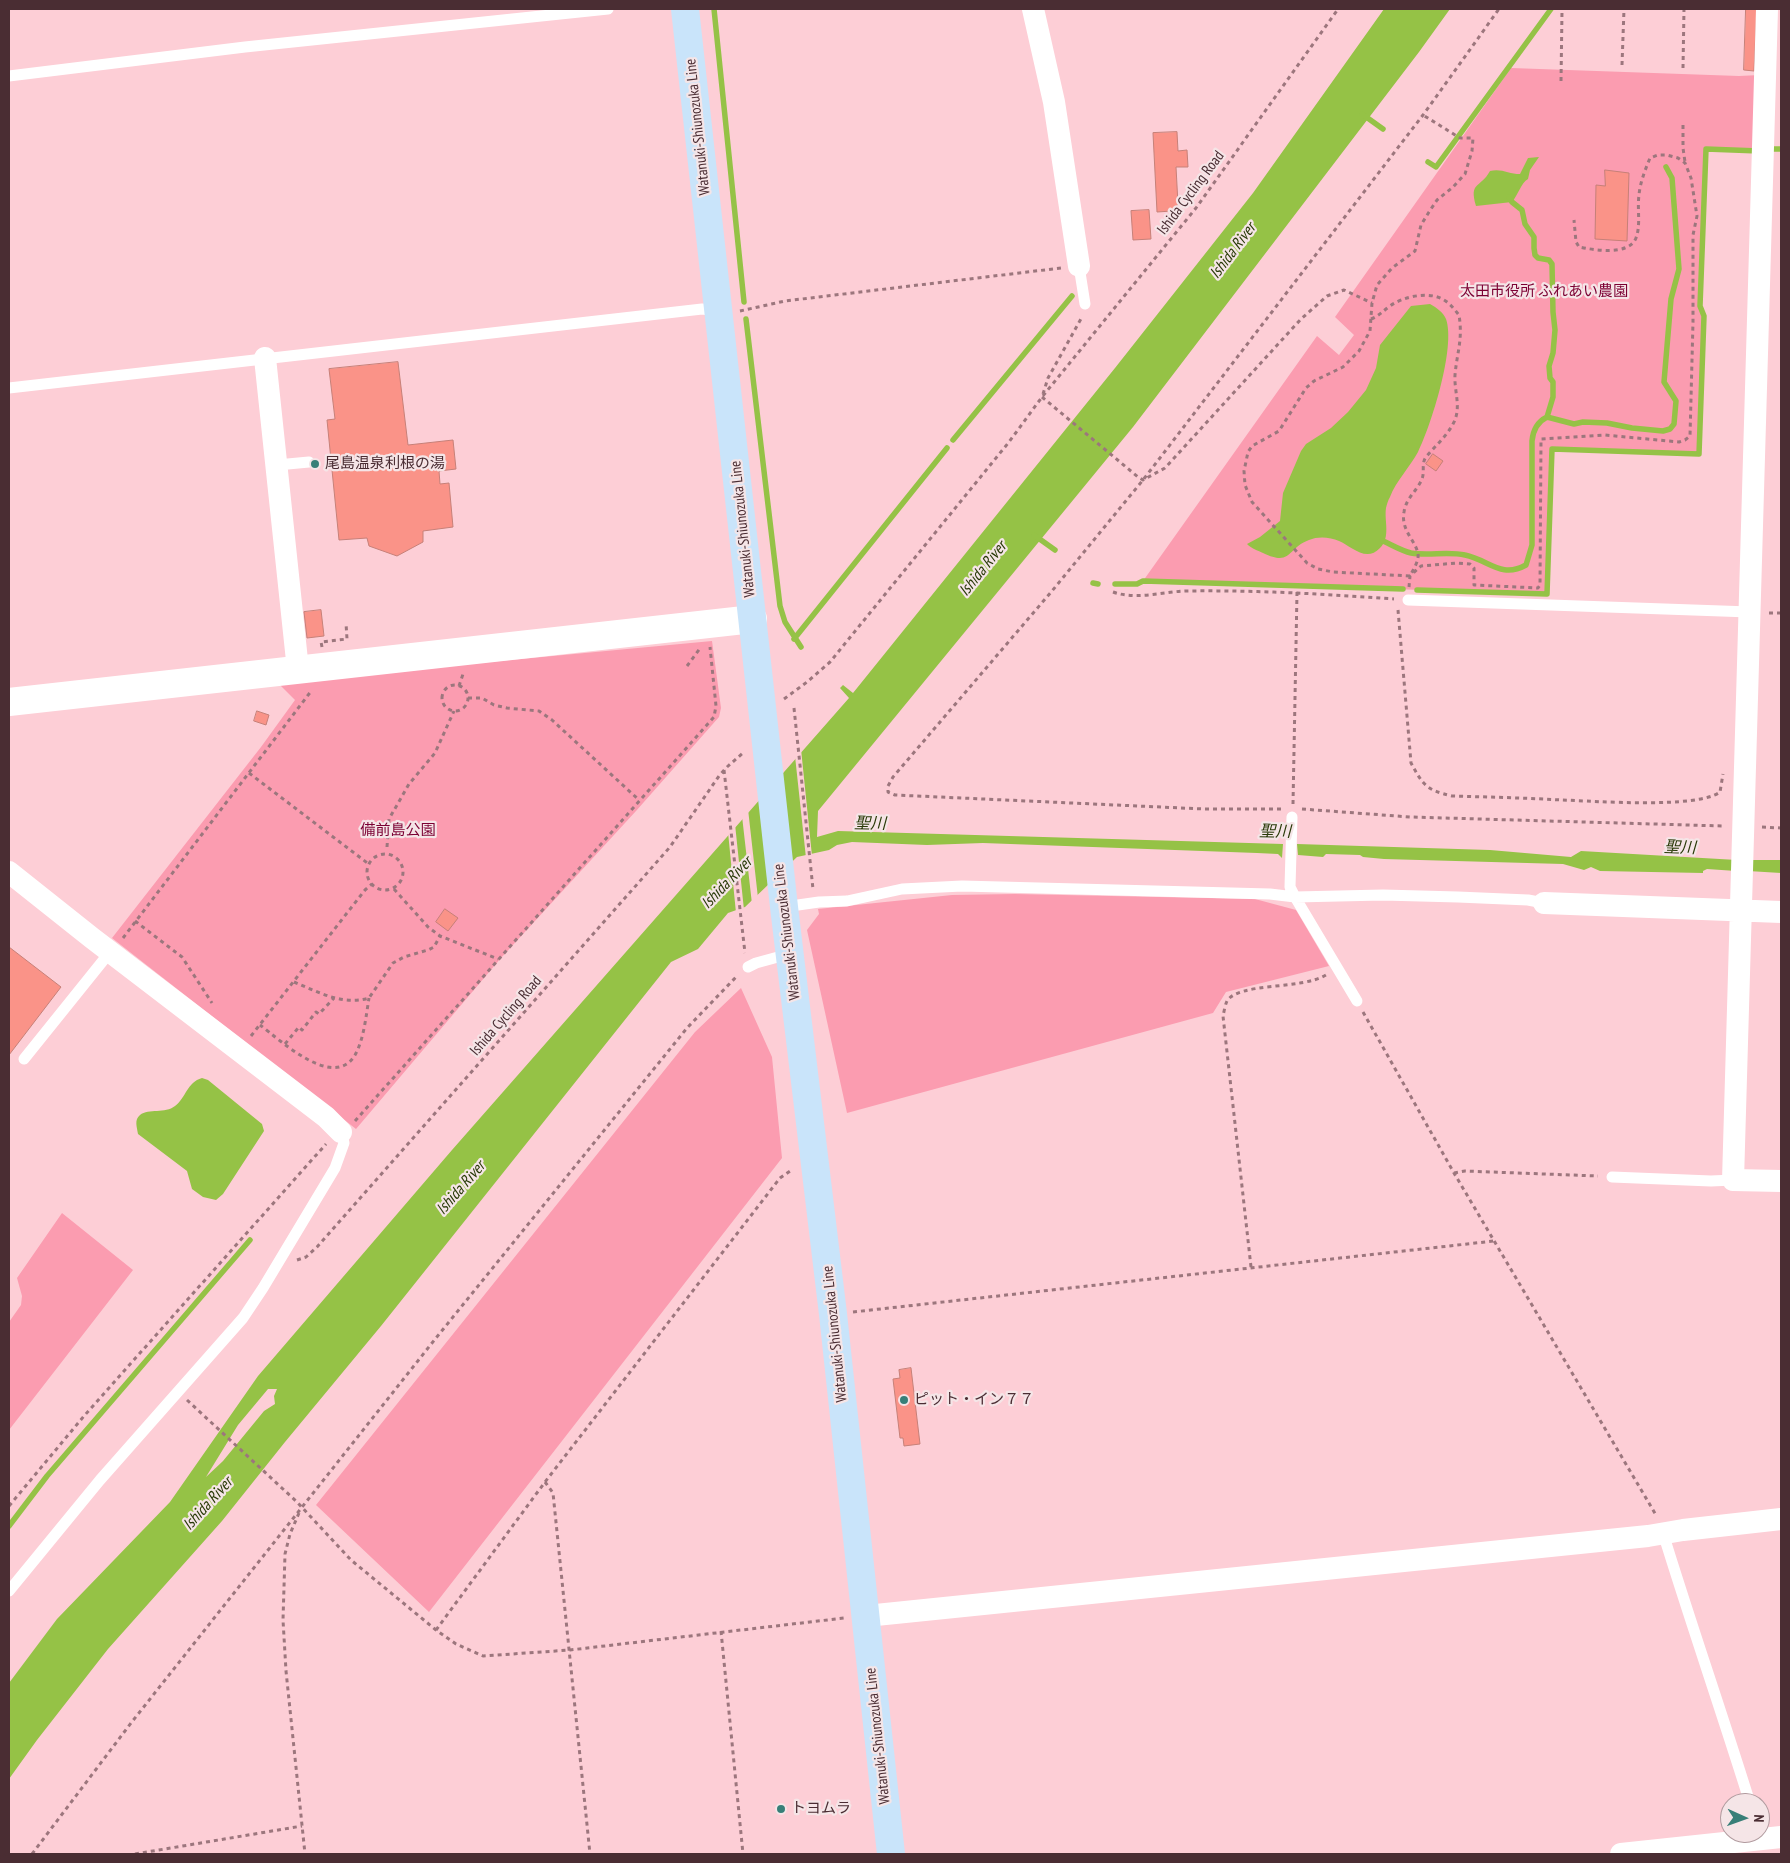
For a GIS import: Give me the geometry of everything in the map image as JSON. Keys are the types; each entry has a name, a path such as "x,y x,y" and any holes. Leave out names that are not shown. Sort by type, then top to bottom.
{"main road":[{"name":"Watanuki-Shiunozuka Line","path":"685,9 753,619 758,748 783,902 833,1314 891,1854"}],"street":[{"path":"1033,9 1054,102 1079,266"},
{"path":"1766,9 1734,1180 1781,1181"},
{"path":"265,358 277,465 306,679"},
{"path":"9,702 306,679 753,619"},
{"path":"9,872 115,947 326,1117 346,1125"},
{"path":"1544,903 1742,905 1781,912"},
{"path":"866,1616 1664,1534 1781,1519"},
{"path":"1621,1854 1720,1842"}],"lane":[{"path":"9,76 245,46 608,9"},
{"path":"1079,266 1085,304"},
{"path":"9,388 702,309 718,311"},
{"path":"277,465 309,462"},
{"path":"1403,599 1750,612"},
{"path":"1292,813 1292,892 1336,969 1357,1001"},
{"path":"783,902 847,901 902,889 962,886 1270,894 1292,892 1449,896 1528,900 1544,903"},
{"path":"24,1059 115,947"},
{"path":"747,962 756,963 789,954"},
{"path":"9,1591 100,1480 243,1318 335,1168 344,1143 346,1125"},
{"path":"1612,1177 1711,1181 1734,1180"},
{"path":"1664,1534 1697,1644 1715,1692 1747,1793"}],"path":[{"name":"Ishida Cycling Road","path":"1042,396 1053,385 1196,208 1338,9"},
{"path":"1499,9 1423,115 1143,480 1052,591 893,777 888,786 888,792 895,796 1292,813 1744,829 1781,828"},
{"path":"1561,82 1560,50 1563,9"},
{"path":"1622,65 1624,9"},
{"path":"1683,68 1684,9"},
{"path":"1423,115 1459,137 1472,138 1472,151 1465,174 1437,200 1421,226 1415,251 1392,268 1377,284 1372,303 1370,332 1359,351 1343,367 1314,381 1306,388 1279,431 1252,446 1248,452 1245,466 1245,484 1252,502 1268,522 1307,562 1318,569 1333,572 1410,576 1421,566 1457,563 1470,564 1474,568 1474,585 1538,588 1540,585 1541,439 1605,435 1679,442 1690,436 1693,235 1696,216 1691,178 1685,163 1683,125"},
{"path":"1574,220 1576,242 1579,247 1623,250 1633,243 1637,237 1639,194 1650,158 1658,155 1667,155 1678,158 1685,163"},
{"path":"750,310 785,301 1079,266"},
{"path":"1143,480 1165,468 1301,319 1327,296 1344,290 1372,303"},
{"path":"1371,319 1378,316 1391,305 1405,299 1426,296 1437,296 1444,299 1459,314 1461,342 1455,376 1458,400 1457,414 1453,424 1423,461 1422,480 1406,503 1403,514 1404,526 1409,538 1417,549 1418,558 1403,599 1411,763 1422,783 1437,792 1452,796 1641,803 1704,799 1716,796 1720,792 1724,765"},
{"path":"789,696 830,662 1010,442 1042,396 1048,378 1082,318 1085,304"},
{"path":"1042,396 1143,480"},
{"path":"1114,592 1133,596 1184,592 1297,592 1403,599"},
{"path":"1292,813 1297,592"},
{"path":"9,1506 84,1416 498,959 714,717 716,712 710,646 700,648 687,666"},
{"path":"455,672 464,671 459,686"},
{"path":"115,947 249,773 306,679"},
{"path":"459,686 465,690 468,698 467,703 462,709 454,711 446,708 443,696 447,688 459,686"},
{"path":"468,698 482,698 494,705 507,708 539,711 552,720 639,800"},
{"path":"794,708 813,892"},
{"path":"387,847 389,819 409,784 435,752 454,711"},
{"name":"Ishida Cycling Road","path":"290,1262 306,1257 324,1239 670,847 724,770 758,748"},
{"path":"32,1854 131,1723 430,1345 687,1028 740,972 747,962 724,770"},
{"path":"249,773 370,865"},
{"path":"387,854 398,860 402,865 403,876 394,888 381,890 372,884 368,873 370,865 375,858 387,854"},
{"path":"249,1038 365,890 372,884"},
{"path":"394,888 428,927 440,936 498,959"},
{"path":"135,920 182,957 217,1011"},
{"path":"260,1025 316,1065 332,1069 344,1066 352,1060 356,1053 370,998 393,963 404,957 434,947 440,936"},
{"path":"1251,1266 1223,1016 1227,1001 1241,991 1306,983 1336,969"},
{"path":"294,982 334,998 357,1002 370,998"},
{"path":"285,1044 299,1028 302,1030 316,1012 319,1014 334,998"},
{"path":"1357,1001 1454,1173 1661,1524 1664,1534"},
{"path":"436,1630 545,1482 780,1178 796,1168 815,1165"},
{"path":"1454,1173 1466,1171 1612,1177"},
{"path":"833,1314 1494,1240"},
{"path":"192,1405 297,1502 351,1560 436,1630 456,1644 483,1656 570,1650 837,1619"},
{"path":"545,1482 553,1494 590,1854"},
{"path":"302,1508 290,1534 285,1554 283,1620 286,1671 305,1854"},
{"path":"721,1631 743,1854"},
{"path":"135,1854 302,1826"}],"green space":[{"name":"太田市役所 ふれあい農園","path":"1511,68 1739,76 1760,75 1759,151 1706,149 1700,306 1704,317 1699,454 1552,449 1547,594 1143,581 1317,336 1339,355 1354,335 1335,317"},
{"name":"備前島公園","path":"712,641 721,708 719,717 636,811 501,958 356,1129 112,938 261,747 295,700 277,682"},
{"path":"1015,894 1255,899 1296,910 1329,966 1226,992 1213,1013 847,1113 807,930 819,914 818,909 952,895"},
{"path":"741,988 772,1057 782,1158 429,1612 316,1505 695,1032"},
{"path":"62,1213 133,1270 9,1430 9,1322 21,1305 22,1296 17,1278"}],"water":[{"name":"Ishida River","path":"1384,9 1450,9 1133,427 818,811 817,837 838,831 1283,844 1282,858 1278,854 1257,853 983,843 927,845 852,842 837,845 829,850 797,857 745,907 728,913 698,949 671,962 381,1326 222,1521 108,1649 9,1779 9,1683 57,1619 170,1502 258,1376 452,1150 849,698 840,688 843,685 853,693 1115,368 1253,193","holes":["268,1389 277,1389 274,1396 275,1404 264,1411 223,1461 206,1477 238,1425"]},
{"path":"1539,157 1530,170 1528,179 1523,183 1512,202 1476,206 1474,198 1475,189 1490,171 1498,170 1520,174 1528,158"},
{"path":"1430,304 1440,310 1446,319 1448,348 1445,367 1435,406 1418,452 1396,485 1388,502 1386,508 1386,534 1383,544 1375,552 1364,554 1335,540 1316,538 1302,543 1289,555 1279,558 1272,557 1249,546 1247,544 1260,537 1280,521 1283,493 1301,451 1306,444 1331,428 1348,412 1366,390 1376,368 1380,345 1411,306"},
{"path":"1297,844 1490,850 1571,857 1581,851 1737,860 1736,871 1707,869 1703,873 1600,871 1591,867 1584,870 1563,864 1384,859 1360,855 1326,854 1323,857 1298,855"},
{"path":"1749,860 1781,860 1781,873 1748,871"},
{"path":"202,1078 208,1080 262,1124 264,1131 223,1194 216,1200 203,1197 192,1189 187,1171 138,1134 136,1121 144,1113 162,1111 175,1106 193,1083"}],"pier":[{"path":"801,749 812,856 806,858 795,756"},
{"path":"748,809 758,898 752,904 742,816"},
{"path":"735,824 744,910 736,913 728,832"}],"building":[{"path":"1746,9 1757,9 1754,71 1744,70"},
{"path":"1177,132 1178,151 1187,150 1188,167 1176,167 1178,204 1172,211 1157,212 1153,133"},
{"path":"1605,170 1629,173 1627,241 1595,239 1596,185 1605,186"},
{"path":"1149,210 1151,239 1133,240 1131,211"},
{"path":"398,362 408,445 453,440 456,469 439,471 440,484 449,483 453,527 423,531 423,542 397,556 369,546 367,538 339,540 327,420 335,419 329,369"},
{"path":"1433,454 1443,461 1436,471 1426,464"},
{"path":"321,610 324,636 307,638 304,612"},
{"path":"257,711 269,715 266,725 254,721"},
{"path":"445,909 458,918 448,931 436,922"},
{"path":"9,947 61,987 9,1055"},
{"path":"911,1368 920,1444 904,1446 903,1438 900,1438 893,1379 900,1378 899,1370"}],"waterway":[{"path":"714,9 744,302"},
{"path":"1428,162 1436,167 1551,9"},
{"path":"1362,114 1383,129"},
{"path":"1417,590 1547,594 1552,449 1699,454 1704,316 1700,306 1706,149 1759,151"},
{"path":"1773,149 1781,149"},
{"path":"1383,541 1411,553 1459,554 1473,557 1502,569 1517,569 1526,565 1532,545 1532,441 1533,433 1541,421 1547,417 1574,424 1583,422 1607,423 1663,431 1670,429 1674,424 1676,401 1664,382 1671,299 1679,269 1672,178 1666,167"},
{"path":"1509,197 1522,210 1525,224 1534,237 1535,255 1538,258 1549,260 1552,264 1555,330 1553,353 1549,366 1550,378 1553,382 1553,397 1547,417"},
{"path":"953,440 1072,296"},
{"path":"746,319 780,606 785,622 801,647"},
{"path":"794,639 947,448"},
{"path":"1034,535 1055,550"},
{"path":"1115,584 1137,584 1143,581 1403,589"},
{"path":"1093,583 1098,584"},
{"path":"9,1526 47,1476 250,1240"}],"place":[{"name":"尾島温泉利根の湯","path":"315,464"},
{"name":"ピット・イン７７","path":"904,1400"},
{"name":"トヨムラ","path":"781,1809"}],"water label":[{"name":"聖川","path":"870,824"},
{"name":"聖川","path":"1275,832"},
{"name":"聖川","path":"1680,848"}]}
